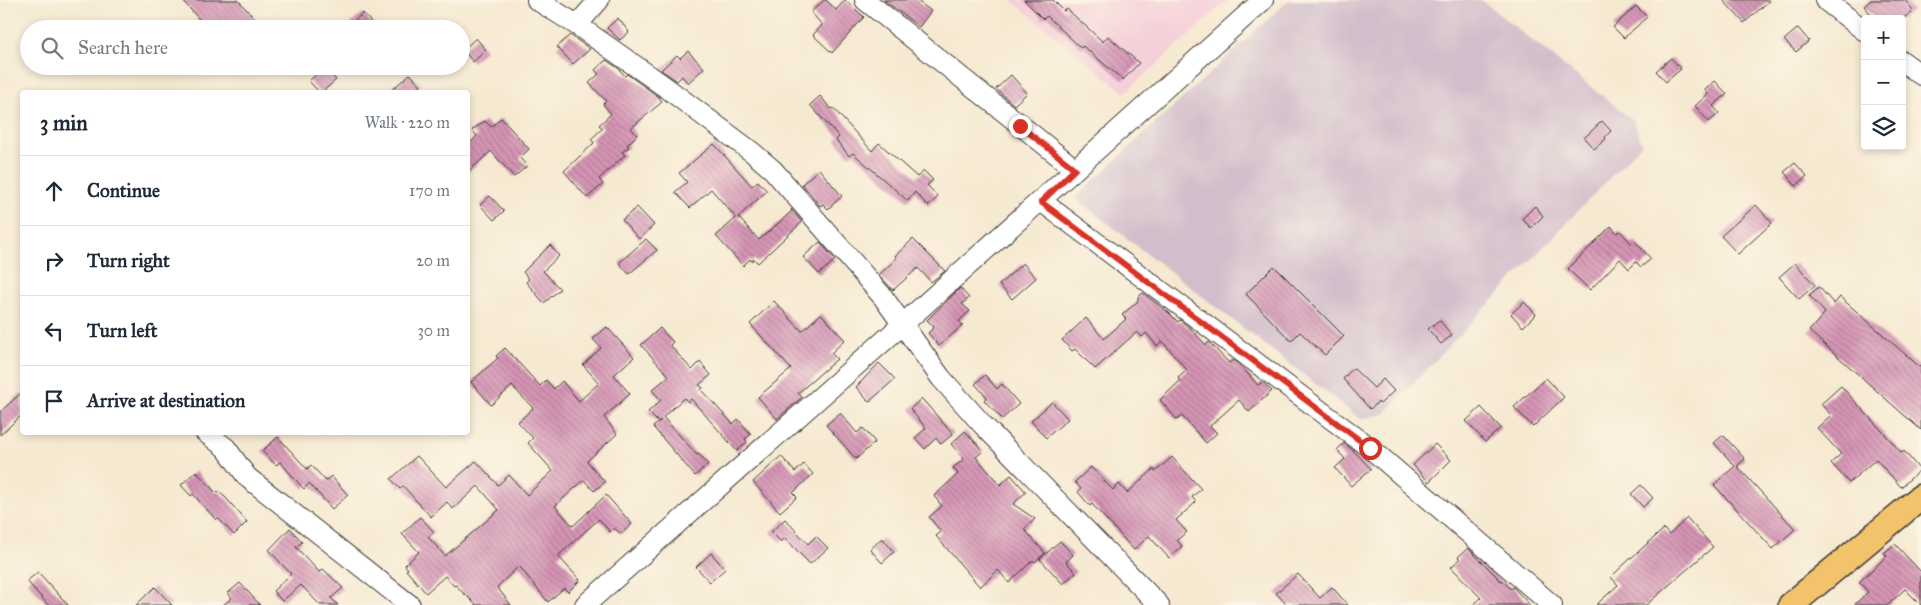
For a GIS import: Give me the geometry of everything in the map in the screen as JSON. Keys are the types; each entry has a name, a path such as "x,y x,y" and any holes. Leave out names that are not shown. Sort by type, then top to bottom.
{"main road":[{"path":"1791,605 1921,497"}],"street":[{"path":"537,0 577,25 678,97 773,170 883,297 941,378 982,424 1158,605"},
{"path":"577,25 599,0"},
{"path":"866,0 1075,169"},
{"path":"585,605 1041,202 1075,169 1263,0"},
{"path":"1825,0 1861,28"},
{"path":"1906,63 1921,75"},
{"path":"1041,202 1370,448 1552,605"},
{"path":"210,435 227,449 247,477 410,605"}],"shaded area":[{"path":"1011,0 1228,0 1125,93"},
{"path":"1289,0 1481,0 1633,120 1642,144 1384,414 1361,419 1075,198"}],"building":[{"path":"182,0 238,0 256,20 198,20"},
{"path":"824,0 836,10 845,0 864,17 832,53 813,35 822,25 811,12"},
{"path":"884,0 916,0 931,11 919,27"},
{"path":"1024,0 1053,0 1064,11 1067,9 1103,42 1108,36 1139,63 1123,80 1083,46 1081,48 1047,16 1043,19"},
{"path":"1723,0 1770,0 1744,23"},
{"path":"1871,0 1905,0 1913,10 1906,16 1872,15 1864,6"},
{"path":"1636,6 1647,17 1624,38 1613,27"},
{"path":"363,13 369,20 355,20"},
{"path":"618,18 629,32 620,40 607,28"},
{"path":"1798,28 1809,41 1796,52 1784,40"},
{"path":"570,35 590,49 573,64 557,47"},
{"path":"476,38 486,50 473,62 470,58 470,44"},
{"path":"688,51 704,68 688,83 682,76 677,81 661,70 677,55 680,58"},
{"path":"1671,58 1681,69 1666,82 1656,71"},
{"path":"606,60 618,68 625,76 627,74 659,97 662,102 631,128 637,135 627,145 629,147 622,152 625,155 599,179 603,184 587,198 564,171 594,143 591,139 603,128 599,125 611,114 603,104 606,101 589,83 599,74 595,70"},
{"path":"315,75 331,75 336,80 324,90 317,90 309,81"},
{"path":"409,75 421,85 415,90 391,90"},
{"path":"1011,75 1027,93 1014,105 996,89"},
{"path":"1715,81 1727,94 1713,106 1719,113 1709,122 1695,106 1708,94 1705,90"},
{"path":"820,96 872,151 879,143 917,177 924,171 933,180 927,185 938,197 928,206 915,192 908,201 853,153 849,156 836,140 839,137 810,105"},
{"path":"501,118 529,149 520,158 527,166 514,177 491,151 470,170 470,143 477,136 472,130 485,121 491,127"},
{"path":"1602,121 1611,131 1605,137 1606,139 1594,149 1584,138"},
{"path":"714,144 752,186 758,181 767,191 738,217 759,240 792,211 791,209 802,222 758,263 754,259 751,261 750,259 743,266 716,236 736,218 711,189 690,208 675,192 687,182 679,173"},
{"path":"1795,163 1807,176 1796,186 1784,172"},
{"path":"819,169 842,196 828,209 823,204 820,206 802,184"},
{"path":"490,196 504,211 494,220 480,205"},
{"path":"1756,205 1772,223 1738,254 1721,236"},
{"path":"1535,206 1543,216 1531,228 1522,219"},
{"path":"637,207 654,225 639,239 622,220"},
{"path":"1611,226 1617,233 1620,231 1632,244 1635,241 1651,259 1641,267 1636,262 1629,269 1620,259 1590,290 1568,269"},
{"path":"646,239 657,250 629,274 619,263"},
{"path":"913,239 945,271 931,282 918,268 893,290 879,275"},
{"path":"820,242 835,260 819,274 803,257"},
{"path":"550,245 559,256 543,271 560,289 544,303 526,282 529,279 523,272"},
{"path":"1023,263 1036,278 1012,299 999,285"},
{"path":"1795,263 1815,285 1799,299 1779,277"},
{"path":"1274,266 1344,336 1325,355 1300,332 1291,341 1246,294"},
{"path":"1819,287 1834,304 1840,297 1921,368 1921,430 1809,331 1825,313 1809,295"},
{"path":"960,288 969,298 962,304 970,311 959,321 963,325 939,346 928,333 934,327 927,320"},
{"path":"1143,293 1178,322 1180,320 1190,328 1206,345 1209,342 1229,363 1233,360 1258,385 1262,382 1272,391 1249,412 1239,400 1210,426 1217,433 1206,443 1182,416 1177,420 1160,400 1180,381 1178,378 1187,370 1162,341 1157,346 1146,333 1142,337 1137,332 1095,369 1075,349 1072,351 1062,340 1086,318 1104,339 1126,319 1122,315 1138,301 1138,297"},
{"path":"774,301 802,331 821,314 845,340 831,353 837,359 798,393 802,397 777,419 758,397 791,369 750,324"},
{"path":"1524,302 1536,314 1523,327 1511,314"},
{"path":"1439,320 1452,335 1441,344 1428,329"},
{"path":"607,327 634,357 614,375 630,394 604,417 617,434 587,461 605,482 594,491 584,480 555,506 573,526 606,495 632,524 621,534 614,528 610,532 599,519 558,556 580,580 568,592 564,588 548,602 519,566 497,587 511,605 476,605 445,576 426,593 406,570 408,569 405,565 419,552 402,534 420,517 434,532 428,537 445,556 499,510 478,486 453,509 447,502 431,517 403,486 400,489 391,479 417,456 446,487 476,461 498,485 509,475 527,495 553,471 528,443 533,438 518,422 533,408 512,386 491,405 471,382 498,358 496,356 505,348 540,386 546,380 554,389 562,381 579,401 599,383 583,365 601,348 593,339"},
{"path":"660,328 673,342 670,345 692,370 700,362 711,375 699,385 703,388 701,390 733,424 738,419 751,434 745,439 747,442 737,451 691,399 688,402 684,398 663,417 697,455 699,454 708,464 695,476 653,427 661,420 658,422 648,412 661,400 652,390 669,376 641,345"},
{"path":"879,363 895,379 869,402 856,387"},
{"path":"1353,368 1374,388 1383,379 1394,391 1380,404 1378,402 1370,409 1343,379"},
{"path":"985,375 997,389 1002,384 1019,404 1002,419 984,400 987,397 975,384"},
{"path":"1546,378 1564,397 1533,427 1514,407"},
{"path":"1841,386 1920,470 1901,487 1876,459 1849,483 1831,463 1841,454 1817,428 1831,415 1821,404"},
{"path":"20,394 20,417 0,435 0,412"},
{"path":"922,399 953,434 941,444 936,438 925,449 915,438 926,428 910,409"},
{"path":"1052,402 1068,419 1046,438 1031,421"},
{"path":"1481,407 1501,428 1485,442 1466,421"},
{"path":"840,413 857,433 863,428 875,442 856,459 826,425"},
{"path":"965,431 983,451 976,457 1000,485 1011,475 1026,492 1013,504 1035,519 1024,529 1045,553 1035,562 1033,560 1009,583 998,570 980,587 936,536 941,532 929,517 942,506 934,496 958,474 953,468 964,459 951,444"},
{"path":"1723,435 1745,459 1737,466 1795,529 1773,549 1714,485 1735,466 1714,443"},
{"path":"278,437 307,469 311,465 326,481 331,476 348,495 332,509 309,483 304,489 280,462 276,465 262,451"},
{"path":"1344,443 1371,469 1351,486 1335,468 1345,459 1337,450"},
{"path":"1435,444 1451,460 1429,482 1413,465"},
{"path":"781,456 795,472 804,464 813,474 793,493 797,497 780,512 753,482"},
{"path":"1172,457 1201,489 1192,497 1196,502 1176,520 1187,532 1177,540 1182,546 1169,558 1149,536 1134,550 1092,504 1090,506 1078,492 1081,489 1075,482 1091,467 1113,490 1119,484 1127,493 1154,469 1155,472"},
{"path":"196,471 216,493 218,491 226,498 247,522 234,535 218,518 216,520 193,494 191,496 181,485"},
{"path":"1641,485 1653,498 1643,507 1631,494"},
{"path":"1687,518 1713,547 1646,605 1596,605 1618,585 1611,577 1664,529 1669,535"},
{"path":"785,519 808,544 816,536 828,548 810,564 785,538 781,542 771,532"},
{"path":"290,528 302,542 296,547 319,572 323,569 343,588 331,598 338,605 320,605 301,585 282,601 273,591 291,574 269,550"},
{"path":"882,538 894,552 882,563 870,549"},
{"path":"1060,541 1073,555 1066,562 1076,572 1063,584 1040,559"},
{"path":"1895,544 1921,572 1921,605 1905,589 1888,605 1854,605 1868,592 1859,582 1887,556 1884,553"},
{"path":"1468,548 1501,581 1511,589 1513,587 1530,605 1473,605 1481,598 1451,567"},
{"path":"711,553 725,569 710,582 696,567"},
{"path":"38,572 68,605 48,605 27,581"},
{"path":"1298,574 1320,598 1332,587 1348,605 1287,605 1276,593"},
{"path":"240,583 260,605 223,605 232,598 228,593"},
{"path":"155,587 172,605 136,605"}],"route":[{"path":"1020,126 1075,169 1041,202 1370,448"}]}
